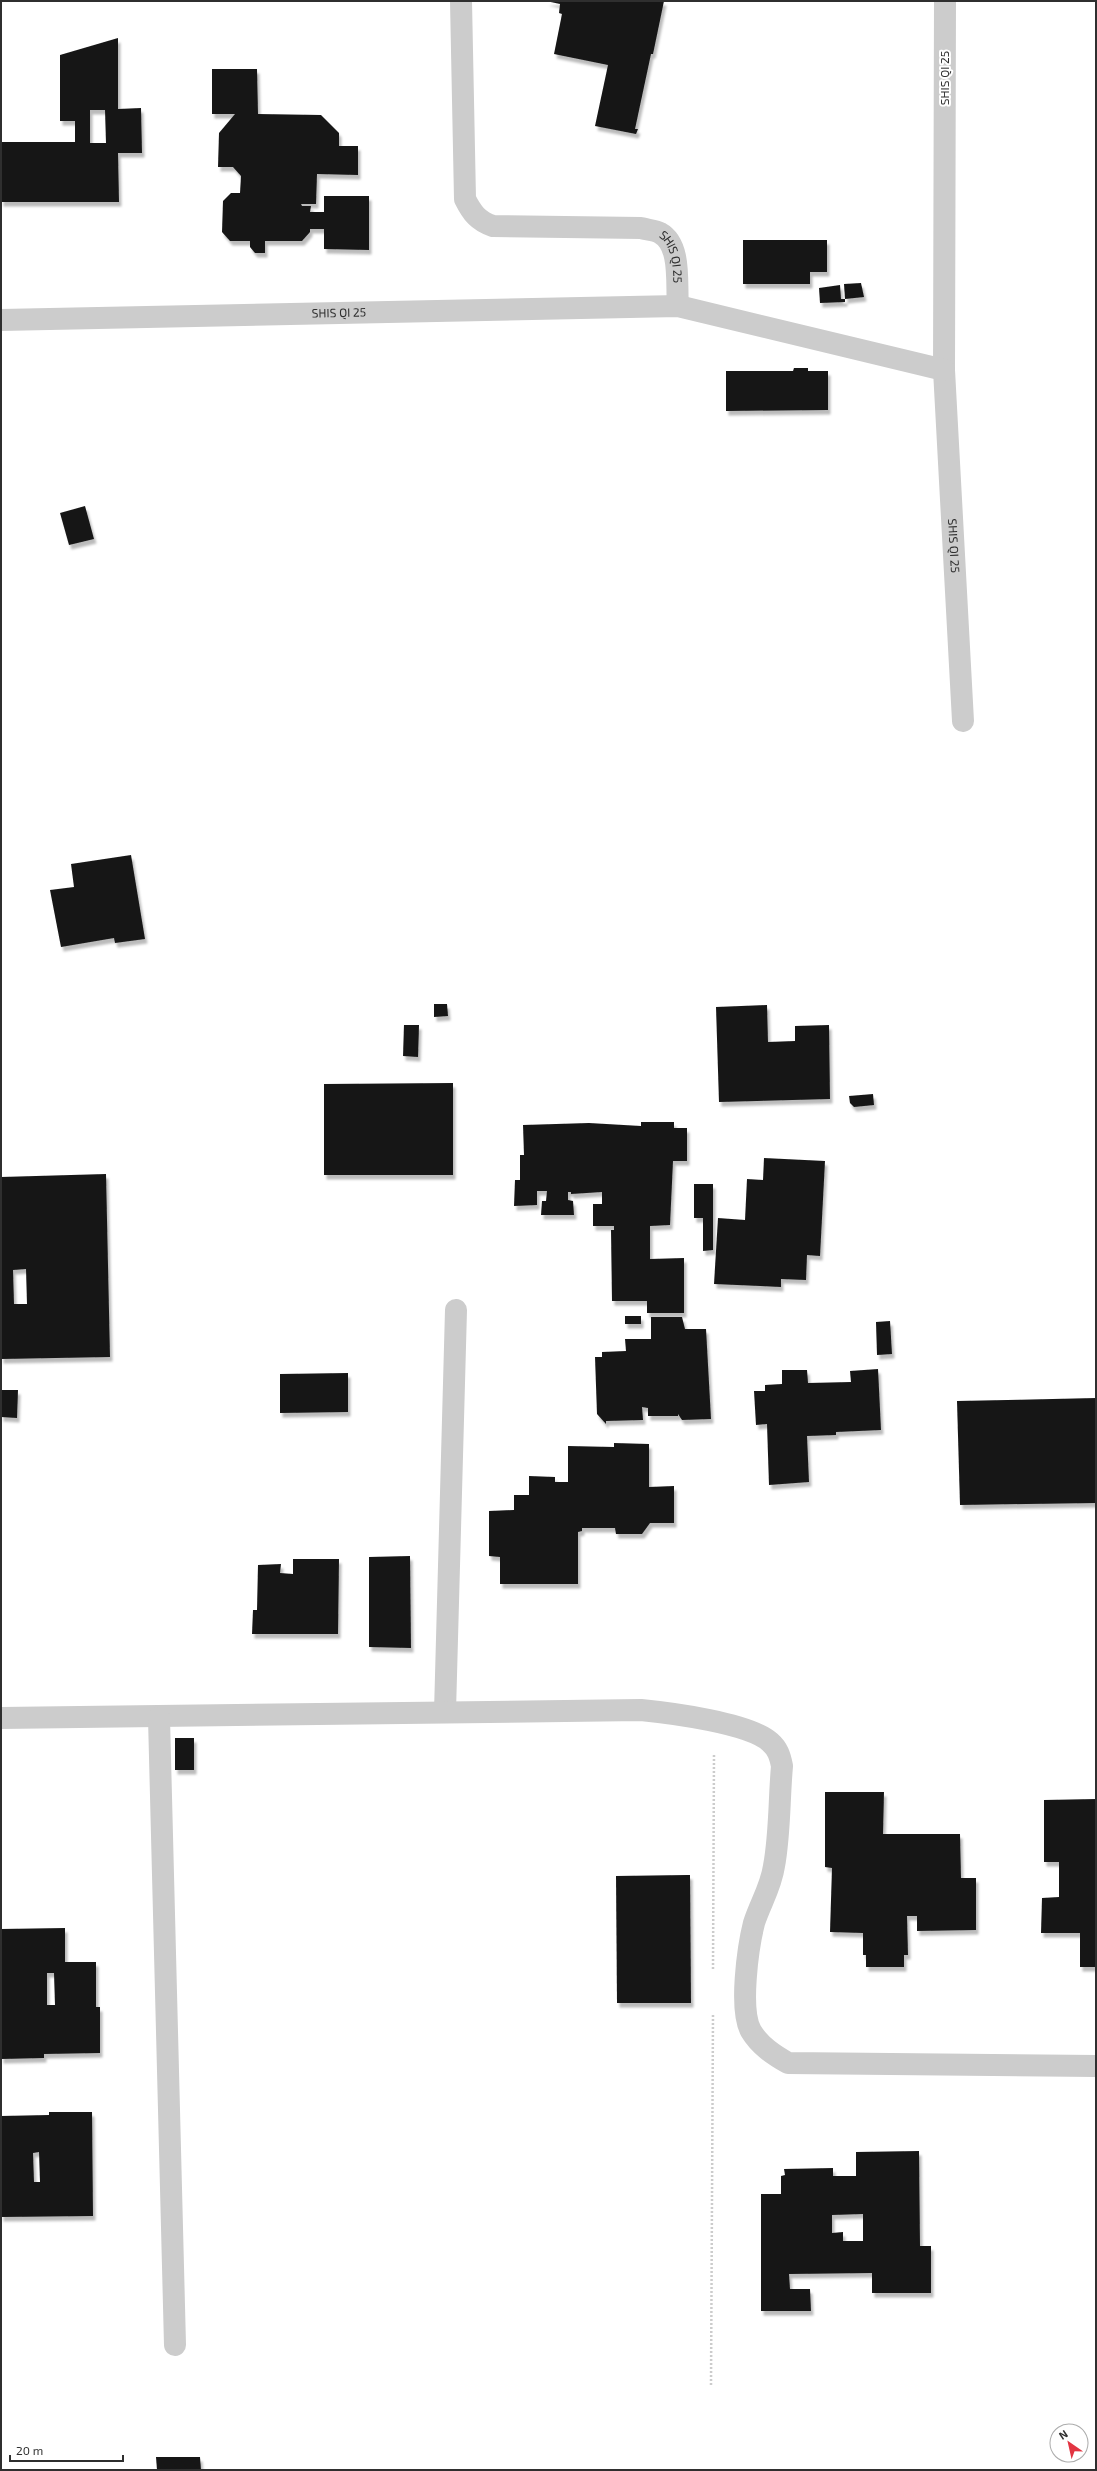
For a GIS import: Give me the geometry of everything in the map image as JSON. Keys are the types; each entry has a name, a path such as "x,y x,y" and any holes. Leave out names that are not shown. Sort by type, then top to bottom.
{"street":[{"name":"SHIS QI 25","path":"461,1 465,199 471,212 482,223 493,226 641,228 660,233 669,243 674,254 678,306"},
{"name":"SHIS QI 25","path":"945,1 944,370 963,721"},
{"name":"SHIS QI 25","path":"1,320 678,306 944,370"},
{"path":"445,1712 456,1310"},
{"path":"1,1718 159,1718 445,1712 641,1710 682,1714 755,1733 769,1741 778,1751 782,1766 774,1865 769,1889 754,1923 750,1948 745,2010 751,2031 768,2051 788,2063 1096,2066"},
{"path":"159,1718 175,2345"}],"path":[{"path":"713,1977 715,1722"},
{"path":"711,2385 713,2009"}],"building":[{"path":"546,1 664,1 635,129 638,129 636,134 595,126 608,65 554,54 562,14 559,13 560,4"},
{"path":"118,38 118,109 141,108 142,153 118,153 119,202 1,202 1,142 75,142 75,121 60,121 60,55","holes":["90,110 105,110 106,143 90,143"]},
{"path":"212,69 257,69 258,114 321,115 339,133 339,146 358,146 358,175 317,174 316,204 301,204 302,206 311,206 310,212 324,212 324,196 369,196 369,250 324,249 324,229 310,229 310,232 302,241 265,241 265,253 255,253 250,247 250,241 230,241 222,232 223,201 231,193 240,193 241,176 233,167 218,167 219,133 235,114 212,114"},
{"path":"743,240 827,240 827,272 810,272 810,284 743,284"},
{"path":"861,283 864,297 845,299 844,284"},
{"path":"840,285 841,299 845,299 845,302 820,303 819,288"},
{"path":"794,368 808,368 808,371 828,371 828,410 726,411 726,371 793,371"},
{"path":"85,506 94,539 69,545 60,513"},
{"path":"131,855 145,939 115,943 114,938 61,947 50,890 74,887 71,864"},
{"path":"434,1004 447,1004 448,1016 434,1017"},
{"path":"767,1005 768,1042 795,1041 795,1026 829,1025 830,1099 719,1102 716,1007"},
{"path":"404,1025 419,1025 418,1057 403,1056"},
{"path":"453,1083 453,1175 324,1175 324,1084"},
{"path":"873,1094 874,1105 854,1107 850,1103 849,1096"},
{"path":"641,1122 674,1122 674,1128 687,1128 687,1161 673,1161 670,1225 650,1226 650,1259 684,1258 684,1313 647,1313 647,1301 612,1301 611,1230 614,1230 614,1226 593,1226 593,1204 602,1204 602,1192 571,1194 571,1192 568,1192 568,1200 573,1201 574,1215 541,1215 542,1201 546,1201 547,1191 537,1191 537,1205 514,1206 515,1180 520,1180 520,1155 524,1155 523,1125 589,1123 641,1126"},
{"path":"764,1158 825,1161 820,1256 807,1255 806,1280 781,1279 781,1287 714,1284 718,1218 745,1220 747,1179 763,1180"},
{"path":"106,1174 110,1357 1,1359 1,1177","holes":["26,1269 27,1304 14,1304 13,1270"]},
{"path":"694,1184 713,1184 713,1250 703,1251 703,1218 694,1218"},
{"path":"625,1316 641,1316 641,1324 625,1324"},
{"path":"651,1317 682,1317 685,1329 706,1329 711,1419 682,1420 678,1414 678,1416 648,1416 648,1408 642,1407 643,1420 606,1421 606,1424 597,1414 595,1357 602,1357 602,1352 626,1351 625,1339 651,1339"},
{"path":"890,1321 892,1354 877,1355 876,1322"},
{"path":"878,1369 881,1430 836,1432 836,1435 807,1436 809,1482 769,1485 767,1424 756,1425 754,1391 765,1391 765,1385 782,1384 782,1370 807,1370 808,1383 851,1382 850,1371"},
{"path":"348,1373 348,1412 280,1413 280,1374"},
{"path":"1,1390 18,1390 17,1418 1,1417"},
{"path":"1096,1398 1096,1503 960,1505 957,1401"},
{"path":"614,1443 649,1444 649,1487 674,1486 674,1523 650,1523 642,1534 616,1534 615,1528 582,1528 582,1531 578,1532 578,1584 500,1584 500,1557 489,1556 489,1511 514,1510 514,1495 529,1495 529,1476 555,1477 555,1482 568,1482 568,1446 614,1447"},
{"path":"410,1556 411,1648 369,1647 369,1557"},
{"path":"293,1559 339,1559 338,1634 252,1634 253,1610 257,1610 258,1565 281,1564 280,1573 293,1574"},
{"path":"175,1738 194,1738 194,1770 175,1770"},
{"path":"825,1792 884,1792 883,1834 960,1834 961,1878 976,1878 976,1930 917,1931 917,1916 907,1916 908,1955 904,1955 904,1967 866,1967 866,1955 863,1955 863,1933 830,1932 832,1868 825,1867"},
{"path":"1096,1799 1096,1967 1080,1967 1080,1933 1041,1933 1042,1898 1059,1897 1059,1862 1044,1862 1044,1800"},
{"path":"690,1875 691,2003 617,2003 616,1876"},
{"path":"65,1928 65,1962 96,1962 96,2007 100,2007 100,2053 44,2054 44,2058 1,2059 1,1929","holes":["47,1973 54,1973 55,2005 47,2005"]},
{"path":"49,2112 92,2112 93,2216 1,2217 1,2116 49,2115","holes":["39,2152 40,2182 34,2182 33,2153"]},
{"path":"919,2151 920,2246 931,2246 931,2293 872,2293 872,2273 789,2274 790,2289 810,2289 811,2311 761,2311 761,2194 781,2194 781,2176 785,2175 784,2169 833,2168 833,2176 856,2176 856,2152","holes":["863,2214 863,2241 843,2241 843,2232 832,2233 832,2215"]},
{"path":"156,2457 200,2457 201,2470 157,2470"}]}
